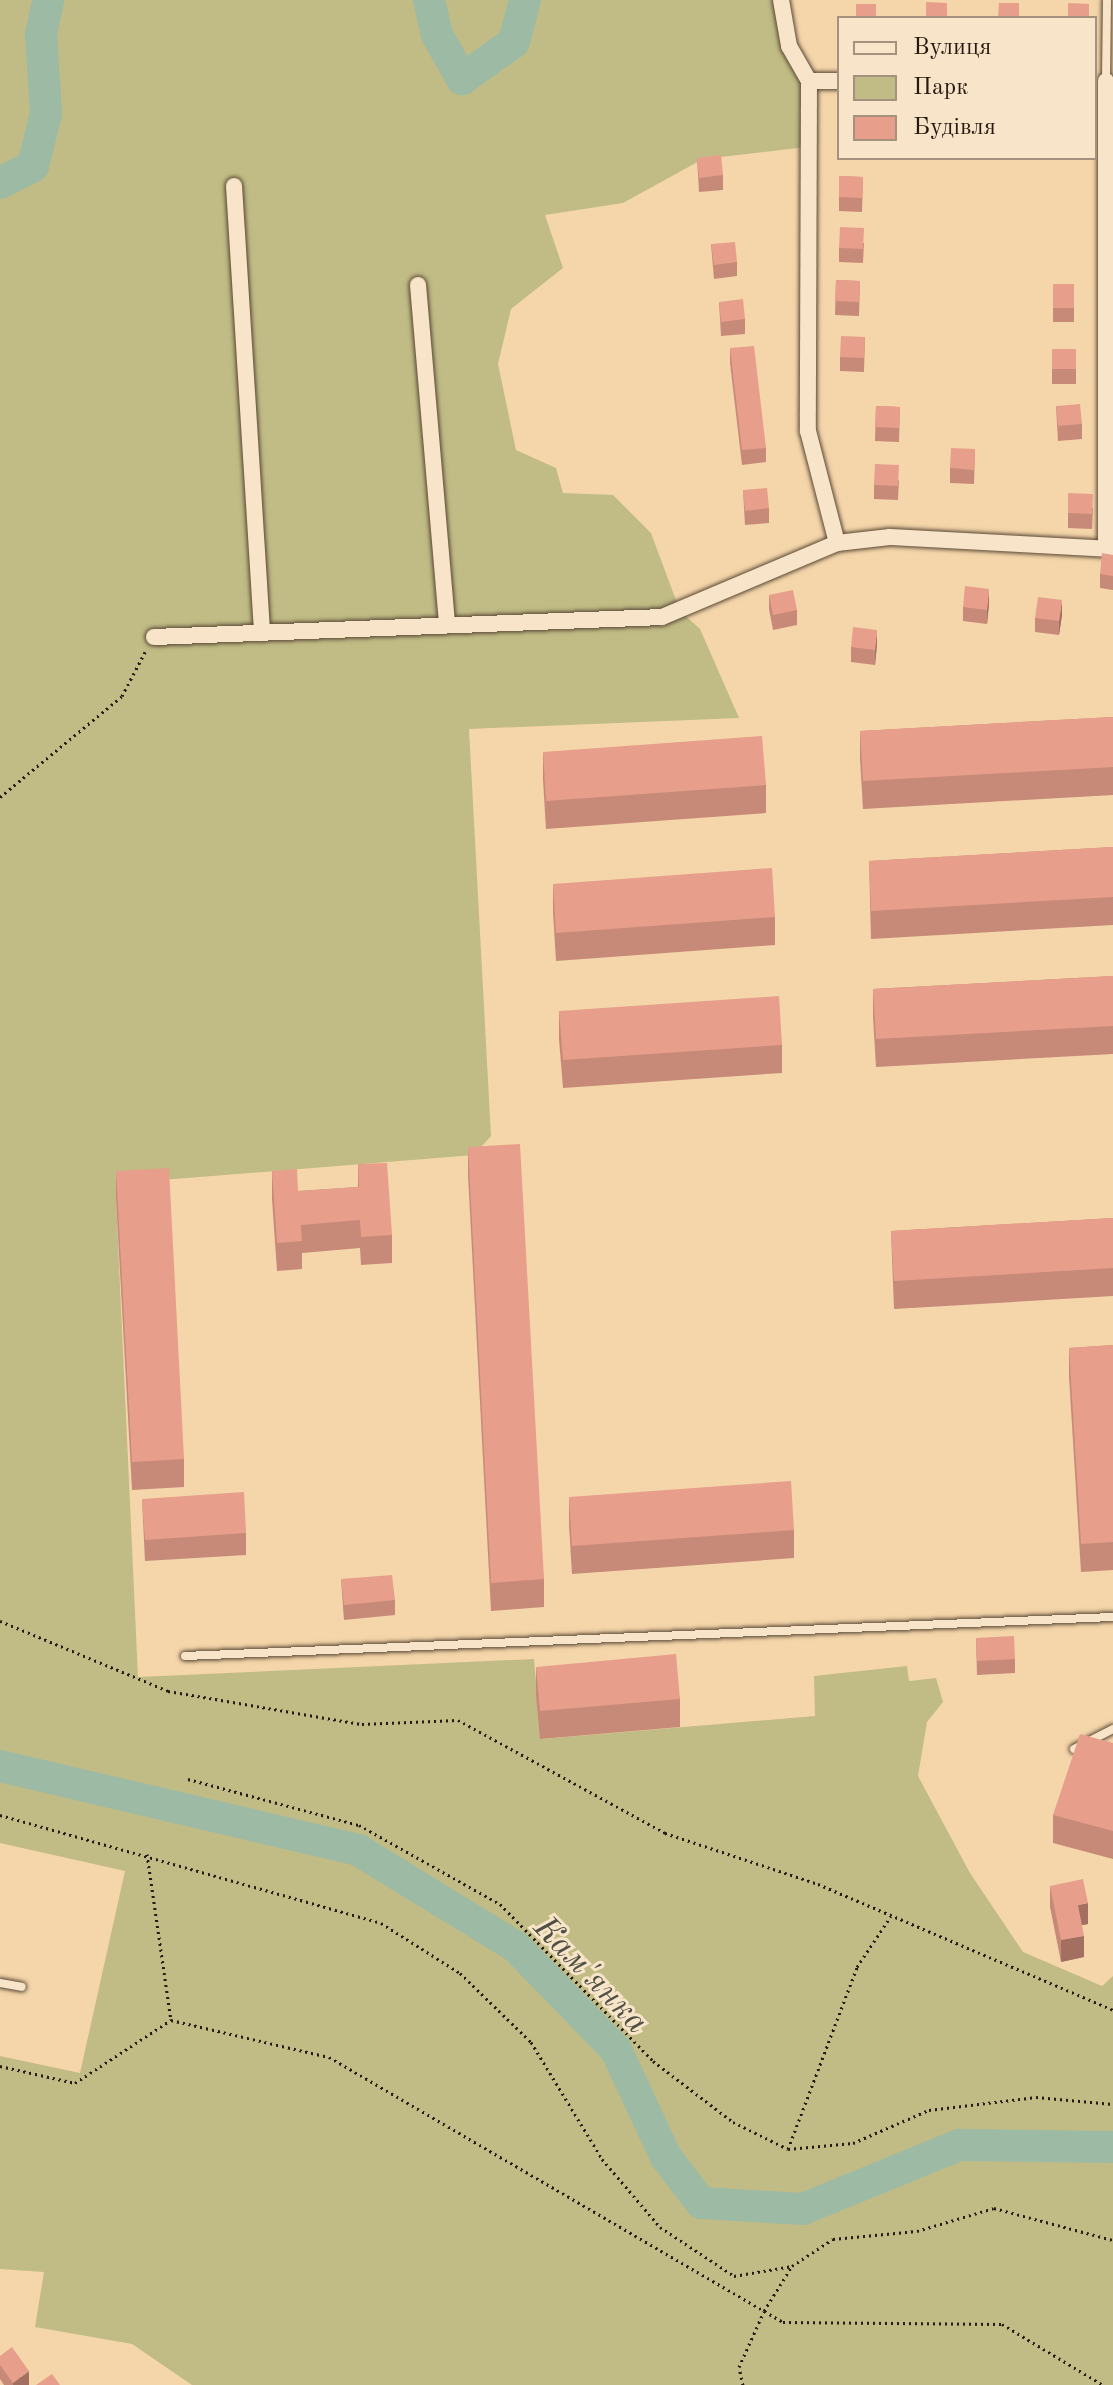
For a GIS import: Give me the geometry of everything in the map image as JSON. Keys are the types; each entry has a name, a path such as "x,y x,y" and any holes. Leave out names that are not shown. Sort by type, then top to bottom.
{"street":[{"path":"781,0 789,46 809,81 808,431 837,543"},
{"path":"809,81 837,81"},
{"path":"154,637 662,617 837,543 890,537 1110,549 1105,81"},
{"path":"234,186 262,633"},
{"path":"418,285 447,625"}],"lane":[{"path":"1105,81 1107,0"},
{"path":"185,1656 1113,1617"},
{"path":"1074,1749 1113,1729"},
{"path":"0,1983 22,1987"}],"path":[{"path":"0,797 122,696 154,637"},
{"path":"0,1621 168,1691 362,1724 458,1720 665,1833 891,1916 1113,2010"},
{"path":"188,1779 359,1825 500,1904 653,2061 733,2122 788,2149 853,2143 929,2110 1036,2097 1113,2104"},
{"path":"0,1815 147,1854 381,1923 460,1973 531,2042 602,2159 660,2227 734,2276 792,2266 833,2239 917,2231 994,2208 1113,2240"},
{"path":"147,1854 171,2020"},
{"path":"788,2149 857,1967 891,1916"},
{"path":"0,2066 75,2083 171,2020 329,2057 783,2322 1002,2324 1103,2385"},
{"path":"743,2385 739,2367 764,2311 792,2266"}],"green space":[{"path":"0,0 781,0 809,81 806,147 703,159 623,203 545,215 563,268 511,309 498,364 516,450 556,468 563,493 613,495 651,533 680,611 700,629 739,718 469,729 491,1136 474,1155 162,1180 116,1199 138,1677 534,1659 541,1739 815,1716 814,1676 907,1666 909,1681 936,1678 943,1702 927,1722 918,1776 970,1873 1023,1952 1102,1986 1113,1976 1113,2385 192,2385 132,2344 35,2327 44,2272 0,2269 0,2056 80,2073 125,1871 0,1843"}],"building":[{"path":"926,2 947,3 947,16 926,16"},
{"path":"999,3 1019,3 1019,16 998,16"},
{"path":"1068,3 1089,4 1089,16 1068,16"},
{"path":"856,4 876,4 876,16 856,16"},
{"path":"721,155 723,175 699,178 697,158"},
{"path":"839,176 863,177 862,198 839,197"},
{"path":"840,227 864,228 863,249 839,248"},
{"path":"735,242 737,262 714,265 711,244"},
{"path":"836,280 860,281 859,302 835,301"},
{"path":"1053,284 1074,284 1074,308 1053,308"},
{"path":"743,299 745,319 721,322 719,302"},
{"path":"841,336 865,337 864,358 840,357"},
{"path":"754,346 766,448 742,450 730,348"},
{"path":"1052,349 1076,349 1076,369 1052,369"},
{"path":"1080,404 1082,424 1058,426 1056,406"},
{"path":"876,406 900,407 899,428 875,427"},
{"path":"951,448 975,449 974,470 950,468"},
{"path":"875,464 899,465 898,486 874,485"},
{"path":"767,488 769,508 745,511 743,490"},
{"path":"1068,493 1093,494 1092,514 1068,513"},
{"path":"1102,553 1113,555 1113,576 1100,574"},
{"path":"965,586 989,589 987,610 963,607"},
{"path":"793,590 797,610 773,615 769,595"},
{"path":"1038,597 1062,600 1059,621 1035,618"},
{"path":"853,627 877,630 875,650 851,647"},
{"path":"1113,717 1113,767 863,781 860,731"},
{"path":"762,736 766,785 546,801 543,752"},
{"path":"1113,847 1113,897 871,911 869,861"},
{"path":"772,868 775,917 556,933 553,884"},
{"path":"1113,976 1113,1026 876,1039 873,989"},
{"path":"779,996 782,1045 563,1060 559,1011"},
{"path":"520,1144 544,1579 491,1583 468,1147"},
{"path":"387,1163 392,1235 361,1237 360,1220 301,1225 302,1241 277,1243 272,1171 297,1169 298,1191 359,1187 358,1164"},
{"path":"169,1168 184,1459 132,1462 116,1171"},
{"path":"1113,1218 1113,1268 894,1281 891,1231"},
{"path":"1113,1345 1113,1542 1081,1544 1069,1348"},
{"path":"791,1481 794,1530 572,1546 569,1497"},
{"path":"244,1492 246,1533 145,1540 142,1499"},
{"path":"392,1575 395,1600 344,1605 341,1579"},
{"path":"1014,1636 1015,1659 977,1661 976,1638"},
{"path":"676,1654 680,1699 540,1711 536,1667"},
{"path":"1080,1734 1113,1743 1113,1831 1053,1815"},
{"path":"1083,1879 1088,1903 1078,1905 1084,1936 1061,1940 1050,1886"},
{"path":"12,2347 29,2371 13,2383 0,2365 0,2356"},
{"path":"52,2374 60,2385 36,2385"}],"waterway":[{"path":"0,183 33,166 46,113 41,34 48,0"},
{"path":"429,0 437,35 462,79 514,42 525,0"},
{"name":"Кам'янка","path":"0,1766 358,1850 516,1947 616,2050 666,2157 701,2203 803,2209 959,2145 1113,2147"}]}
